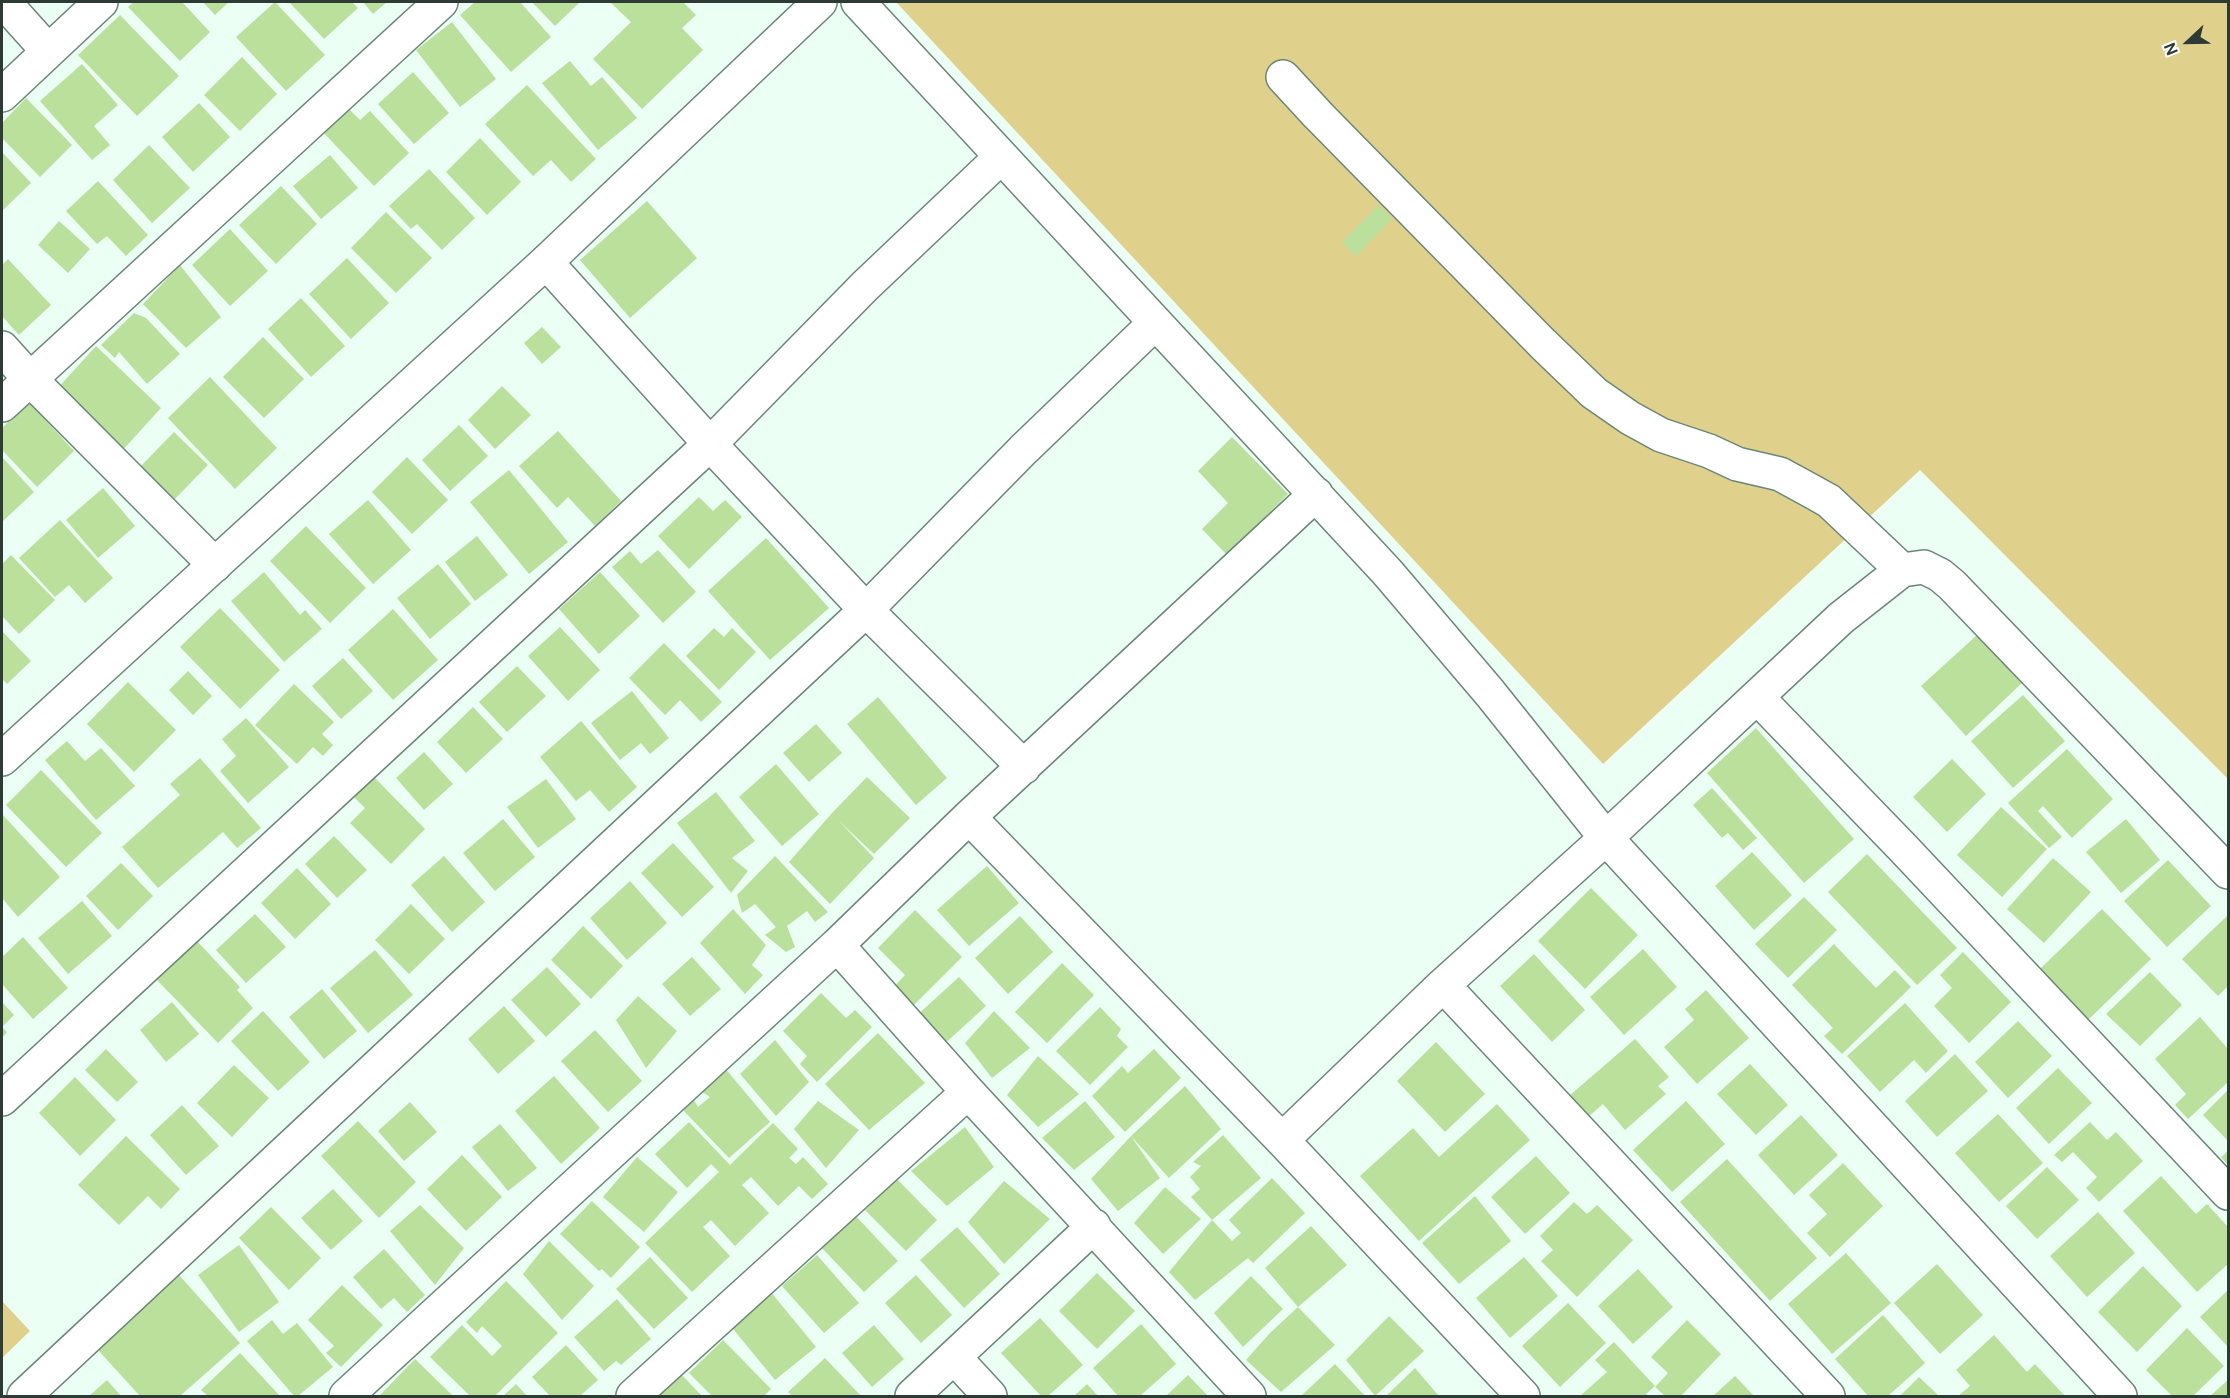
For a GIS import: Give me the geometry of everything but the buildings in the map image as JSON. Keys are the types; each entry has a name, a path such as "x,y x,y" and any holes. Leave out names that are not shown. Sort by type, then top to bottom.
{"street":[{"path":"4,2 48,51"},
{"path":"2,95 101,2"},
{"path":"2,405 441,2"},
{"path":"2,759 546,262 820,2"},
{"path":"858,2 1388,573 1490,693 1606,838 2120,1396"},
{"path":"1283,77 1594,393 1630,418 1661,435 1709,451 1737,465 1780,474 1814,492 1829,501 1902,570"},
{"path":"2,1099 710,444 865,286 1001,157"},
{"path":"546,262 710,444 866,610 1024,767"},
{"path":"24,1396 866,610 1023,450 1155,323"},
{"path":"2,348 215,565"},
{"path":"346,1396 837,945 969,817 1316,494"},
{"path":"1282,1140 1443,985 1606,838 1841,618 1902,570 1924,567 1940,575 1952,585 2229,872"},
{"path":"1757,697 2229,1193"},
{"path":"969,817 1282,1140 1522,1396"},
{"path":"837,945 968,1092 1249,1396"},
{"path":"1443,985 1828,1396"},
{"path":"633,1396 968,1092"},
{"path":"912,1396 1094,1226"},
{"path":"954,1358 990,1396"}],"shaded area":[{"path":"896,2 2228,2 2228,779 1920,470 1603,764"},
{"path":"2,1301 30,1331 2,1358"}]}
